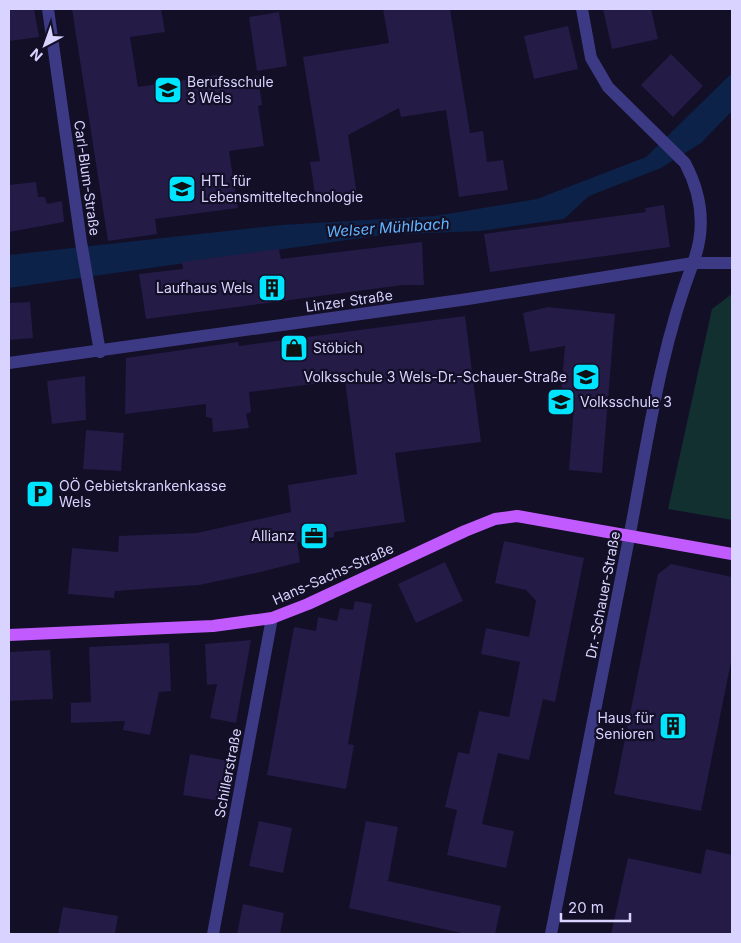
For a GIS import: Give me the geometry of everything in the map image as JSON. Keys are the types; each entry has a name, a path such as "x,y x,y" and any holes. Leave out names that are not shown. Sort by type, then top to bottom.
{"main road":[{"name":"Hans-Sachs-Straße","path":"9,634 213,626 272,618 308,604 465,531 495,519 517,516 732,554"}],"street":[{"name":"Carl-Blum-Straße","path":"48,9 88,288 100,352"},
{"name":"Dr.-Schauer-Straße","path":"551,934 658,381 680,300 700,245 701,209 692,176 685,163 608,87 591,58 582,9"},
{"name":"Linzer Straße","path":"9,363 100,352 468,299 693,263 732,263"},
{"name":"Schillerstraße","path":"213,934 272,618"}],"green space":[{"path":"732,294 732,520 668,509 712,309"}],"water":[{"name":"Welser Mühlbach","path":"732,73 732,111 701,143 661,168 589,196 564,219 480,231 383,235 9,288 9,255 281,225 435,216 537,199 646,157"}],"building":[{"path":"9,9 34,9 39,37 9,41"},
{"path":"72,9 161,9 165,32 130,37 138,87 218,75 219,82 258,76 262,105 258,106 264,146 229,151 238,208 155,219 157,234 108,241"},
{"path":"383,9 450,9 470,133 483,131 487,162 503,160 508,190 459,197 446,110 401,117 399,108 348,135 357,195 316,200 310,162 320,161 303,57 389,43"},
{"path":"603,9 651,9 658,39 612,49"},
{"path":"279,12 287,66 257,71 249,17"},
{"path":"568,26 578,69 534,79 524,36"},
{"path":"671,54 703,86 673,117 641,85"},
{"path":"36,182 38,197 45,197 47,204 62,201 64,222 9,232 9,185"},
{"path":"664,205 670,247 490,272 484,234 646,212 645,208"},
{"path":"422,242 424,285 403,285 146,319 139,274 183,269 182,262 279,249 281,259"},
{"path":"30,302 33,338 9,340 9,303"},
{"name":"Volksschule 3 Wels-Dr.-Schauer-Straße","path":"548,307 615,314 602,473 569,470 574,406 560,405 565,346 530,352 523,313"},
{"path":"465,316 481,442 395,453 405,522 334,532 334,537 297,542 300,562 261,572 199,585 115,591 114,598 68,594 72,548 118,552 119,536 197,533 291,512 288,485 357,474 345,380 249,392 251,412 246,414 249,428 213,432 212,418 206,417 206,404 125,414 126,358 238,342 239,346"},
{"path":"85,376 86,420 52,424 47,381"},
{"path":"86,430 124,433 121,471 83,469"},
{"path":"504,541 584,558 555,702 543,699 529,760 498,753 482,824 514,831 506,868 447,855 457,810 445,807 458,752 469,754 479,711 509,717 520,662 481,654 486,628 529,637 536,601 526,590 495,583"},
{"path":"445,562 463,601 416,623 398,584"},
{"name":"Haus für Senioren","path":"671,564 732,577 732,657 701,811 614,794 658,574"},
{"path":"355,601 372,604 348,744 354,745 346,789 267,775 294,627 316,631 318,617 337,621 340,608 353,610"},
{"path":"251,640 236,723 210,718 217,684 207,685 205,644"},
{"path":"169,643 171,691 159,692 150,735 123,730 125,721 71,723 71,703 91,702 89,647"},
{"path":"50,650 53,699 9,701 9,652"},
{"path":"190,754 228,761 221,801 183,795"},
{"path":"259,821 292,828 283,873 249,866"},
{"path":"366,821 398,827 388,881 501,906 495,934 466,934 349,908"},
{"path":"706,849 732,855 732,934 611,934 628,858 701,874"},
{"path":"243,904 284,913 280,934 237,934"},
{"path":"63,907 118,916 115,934 58,934"}],"place":[{"name":"Berufsschule 3 Wels","path":"168,90"},
{"name":"HTL für Lebensmitteltechnologie","path":"182,189"},
{"name":"Laufhaus Wels","path":"272,288"},
{"name":"Stöbich","path":"294,348"},
{"name":"Volksschule 3 Wels-Dr.-Schauer-Straße","path":"586,377"},
{"name":"Volksschule 3","path":"561,402"},
{"name":"OÖ Gebietskrankenkasse Wels","path":"40,494"},
{"name":"Allianz","path":"314,536"},
{"name":"Haus für Senioren","path":"673,726"}]}
